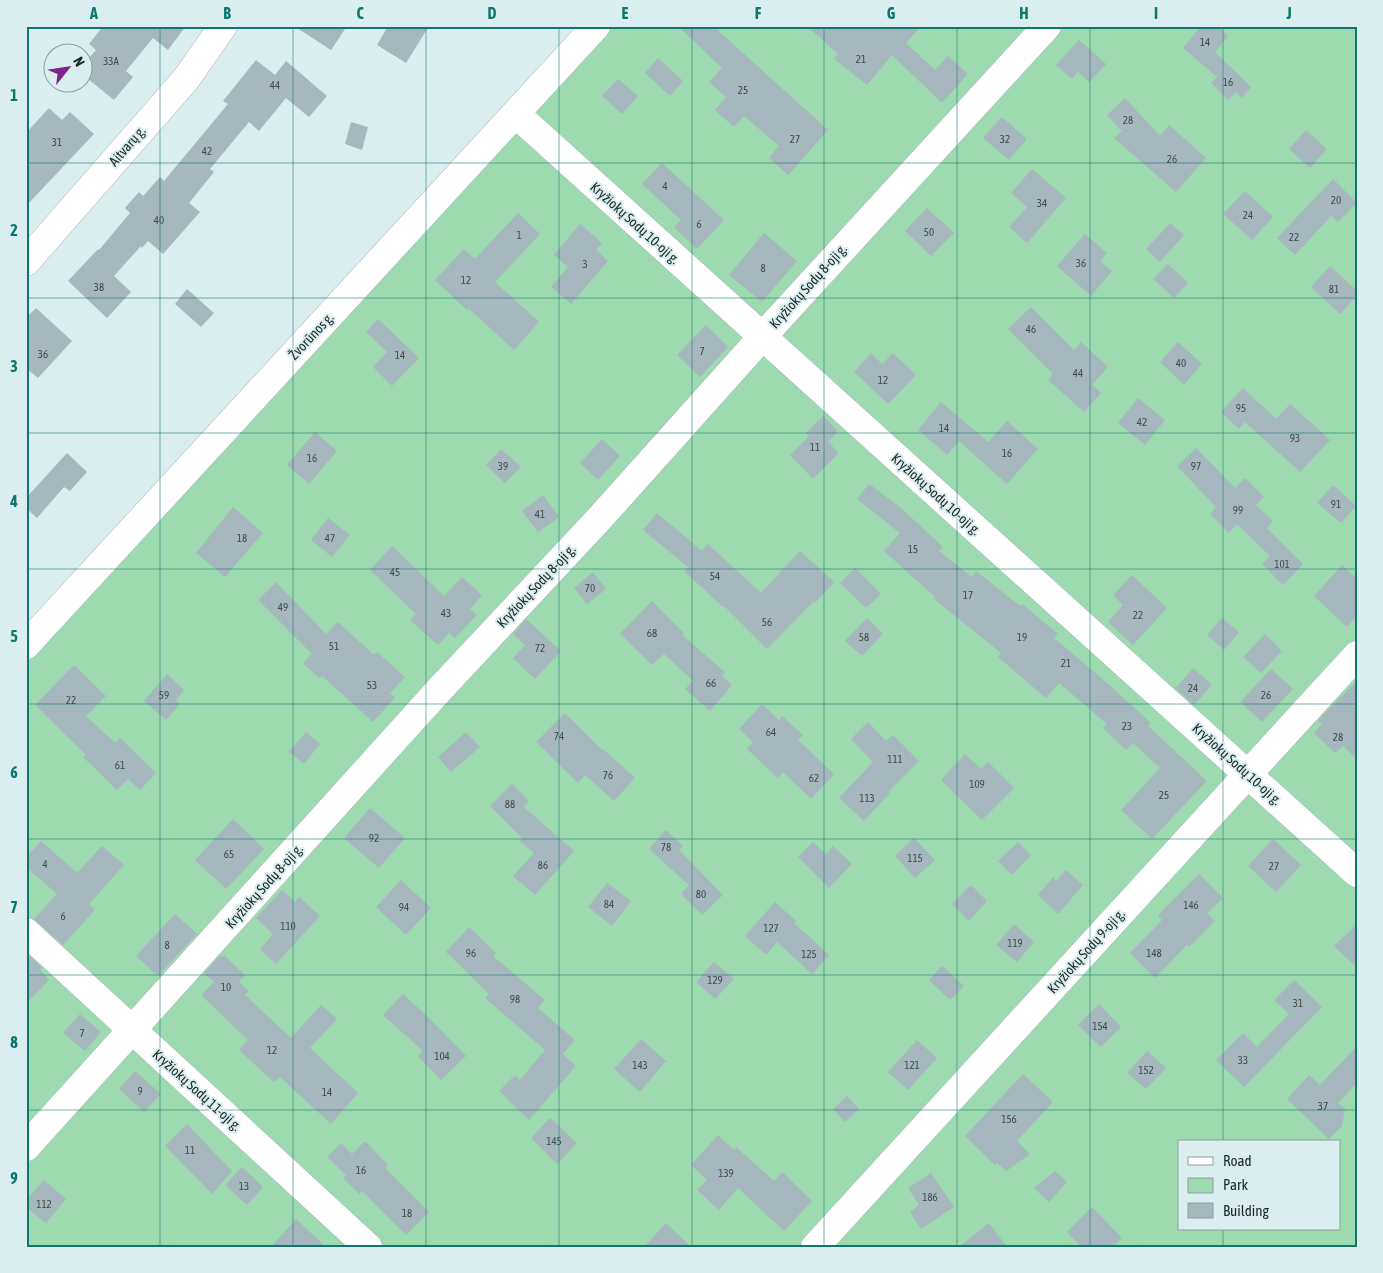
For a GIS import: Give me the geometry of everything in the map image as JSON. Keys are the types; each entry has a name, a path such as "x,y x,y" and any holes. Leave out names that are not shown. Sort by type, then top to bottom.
{"street":[{"name":"Aitvarų g.","path":"26,262 186,79 223,26"},
{"name":"Žvorūnos g.","path":"26,645 596,26"},
{"name":"Kryžiokų Sodų 8-oji g.","path":"26,1147 440,689 592,526 1047,26"},
{"name":"Kryžiokų Sodų 10-oji g.","path":"516,114 1357,873"},
{"name":"Kryžiokų Sodų 9-oji g.","path":"815,1247 1357,655"},
{"name":"Kryžiokų Sodų 11-oji g.","path":"26,932 368,1247"}],"green space":[{"path":"594,26 1357,26 1357,1247 26,1247 26,656"}],"building":[{"path":"103,26 186,26 168,50 153,38 126,71 133,77 114,100 92,82 92,55 96,50 91,42"},
{"path":"294,26 347,26 331,50"},
{"path":"388,26 429,26 406,63 377,45"},
{"path":"678,26 713,26 828,130 788,175 769,158 779,146 744,116 734,127 715,110 726,97 709,82 722,68"},
{"path":"807,26 921,26 906,43 935,70 948,56 968,74 942,103 892,55 867,85 834,59 838,54"},
{"path":"1201,26 1217,26 1228,36 1215,52 1251,87 1242,98 1236,92 1228,100 1211,83 1217,77 1183,48"},
{"path":"1079,40 1106,64 1089,82 1078,72 1072,79 1056,65"},
{"path":"658,58 683,81 670,96 645,73"},
{"path":"256,60 275,75 286,61 327,96 309,117 286,98 259,131 249,122 210,169 214,172 189,203 200,212 163,254 148,241 142,248 141,246 114,276 131,292 107,318 68,281 99,250 130,213 125,208 139,192 143,196 160,177 164,181 228,104 223,101"},
{"path":"618,79 638,96 622,114 602,96"},
{"path":"1125,98 1160,136 1169,125 1206,158 1176,192 1114,138 1122,131 1107,115"},
{"path":"49,108 62,120 70,112 94,134 26,206 26,133"},
{"path":"1002,117 1027,139 1009,160 983,138"},
{"path":"351,122 368,127 362,150 345,144"},
{"path":"1306,130 1327,149 1310,168 1289,149"},
{"path":"662,163 724,220 697,249 674,227 681,220 642,184"},
{"path":"1032,169 1066,198 1027,243 1009,227 1027,207 1011,193"},
{"path":"1333,179 1357,203 1338,222 1331,216 1295,255 1277,238"},
{"path":"1245,191 1273,217 1252,240 1223,214"},
{"path":"927,208 954,233 931,256 905,231"},
{"path":"518,213 540,234 495,282 539,322 514,350 435,280 464,249 475,259"},
{"path":"1170,223 1184,235 1160,262 1146,249"},
{"path":"580,224 602,243 596,250 608,261 571,304 551,287 568,267 554,255"},
{"path":"764,233 797,261 762,302 729,275"},
{"path":"1085,234 1107,253 1100,261 1112,271 1091,296 1057,266"},
{"path":"1168,264 1188,283 1174,298 1153,279"},
{"path":"1330,266 1357,291 1357,296 1340,314 1311,287"},
{"path":"187,289 214,313 201,327 175,304"},
{"path":"1031,307 1074,350 1081,342 1108,367 1092,385 1101,393 1084,412 1048,380 1053,374 1008,329"},
{"path":"36,308 72,341 38,378 26,368 26,318"},
{"path":"378,319 419,358 392,386 373,367 387,352 366,332"},
{"path":"706,325 728,347 700,377 677,355"},
{"path":"1178,342 1202,364 1184,385 1160,362"},
{"path":"871,353 882,364 893,353 916,375 888,404 854,372"},
{"path":"1243,388 1276,419 1290,404 1330,440 1300,472 1245,422 1239,429 1221,412"},
{"path":"1138,398 1165,420 1145,445 1118,423"},
{"path":"941,402 988,442 1007,421 1038,449 1007,484 959,441 947,455 918,430"},
{"path":"823,416 838,431 828,442 839,453 813,479 790,455 809,436 806,433"},
{"path":"315,432 337,451 309,484 287,465"},
{"path":"602,439 620,456 598,480 580,463"},
{"path":"1196,448 1235,488 1245,478 1264,497 1256,505 1273,521 1267,528 1303,564 1283,585 1262,564 1270,556 1237,524 1229,533 1210,514 1216,507 1177,466"},
{"path":"501,449 521,467 505,483 486,465"},
{"path":"67,453 87,472 70,491 64,487 37,518 26,508 26,498"},
{"path":"869,484 900,507 943,547 939,551 972,577 976,571 1020,606 1022,604 1058,634 1054,638 1151,723 1148,726 1207,781 1152,839 1121,810 1160,768 1133,743 1126,750 1103,728 1107,724 1059,683 1046,698 998,657 1001,653 934,599 935,597 884,551 900,533 857,499"},
{"path":"1333,485 1356,506 1341,523 1317,503"},
{"path":"543,495 559,517 538,532 522,511"},
{"path":"233,507 263,533 225,577 196,553"},
{"path":"657,513 702,551 708,544 761,593 800,551 834,582 767,649 724,606 684,571 688,567 643,530"},
{"path":"328,518 350,535 332,557 311,540"},
{"path":"392,546 444,596 462,577 482,595 470,609 477,615 455,638 449,633 438,645 410,620 416,614 370,570"},
{"path":"1342,565 1357,579 1357,616 1347,627 1314,596"},
{"path":"855,568 881,594 866,608 840,583"},
{"path":"593,572 606,589 587,604 574,588"},
{"path":"1132,575 1167,608 1133,645 1108,622 1123,605 1113,595"},
{"path":"276,582 326,634 338,622 374,655 377,652 405,677 390,693 395,698 373,722 322,676 319,678 303,663 312,654 258,600"},
{"path":"652,601 684,633 682,635 725,672 722,676 732,685 710,711 685,689 693,681 664,654 652,665 620,634"},
{"path":"867,618 883,634 862,656 845,641"},
{"path":"1222,618 1239,632 1224,650 1207,635"},
{"path":"526,619 561,651 535,679 513,658 525,645 513,634"},
{"path":"1265,634 1282,651 1261,673 1243,657"},
{"path":"74,665 106,696 86,716 115,743 120,738 156,773 140,790 128,779 117,790 83,757 86,755 35,705"},
{"path":"1193,668 1212,685 1194,705 1176,688"},
{"path":"1271,669 1293,689 1262,722 1240,702"},
{"path":"167,674 184,690 176,700 180,704 166,720 144,701"},
{"path":"1357,681 1357,759 1343,746 1335,753 1314,733 1322,724 1318,720"},
{"path":"762,704 779,720 782,716 803,735 798,740 834,774 811,799 783,772 778,778 747,749 753,742 739,729"},
{"path":"565,713 602,750 635,778 614,801 585,775 578,783 536,742"},
{"path":"868,722 886,741 893,735 919,761 888,792 890,793 864,821 839,798 873,762 851,739"},
{"path":"306,732 320,744 304,764 289,752"},
{"path":"466,732 480,747 451,772 438,757"},
{"path":"965,754 981,769 988,762 1014,788 982,820 941,780"},
{"path":"512,784 529,801 524,807 574,851 535,895 513,876 534,853 520,841 522,838 490,806"},
{"path":"370,808 405,838 379,868 344,838"},
{"path":"233,819 264,849 226,889 195,860"},
{"path":"666,830 683,846 679,850 723,895 702,915 681,894 689,885 649,849"},
{"path":"914,838 935,860 915,878 895,856"},
{"path":"1273,839 1301,865 1276,892 1248,866"},
{"path":"41,841 77,873 102,846 124,865 89,904 95,910 63,945 34,919 57,894 26,867 26,858"},
{"path":"813,842 826,854 833,846 852,864 829,888 798,857"},
{"path":"1018,842 1031,855 1012,875 998,861"},
{"path":"1066,870 1083,885 1058,914 1038,895 1053,877 1056,881"},
{"path":"1199,874 1223,898 1207,913 1215,921 1189,947 1187,945 1155,978 1130,953 1162,920 1158,915"},
{"path":"401,880 431,908 406,935 376,907"},
{"path":"607,883 631,901 612,926 588,907"},
{"path":"971,885 987,901 969,921 952,904"},
{"path":"282,890 295,902 299,897 320,916 276,964 260,949 273,934 256,918"},
{"path":"775,902 796,921 794,923 829,955 812,974 777,942 766,955 745,936"},
{"path":"175,914 197,934 158,976 136,956"},
{"path":"1014,924 1034,942 1017,962 996,945"},
{"path":"1357,924 1357,968 1334,946"},
{"path":"469,927 496,953 493,956 545,1000 538,1008 575,1040 563,1054 576,1066 529,1120 499,1091 515,1075 520,1080 545,1050 485,998 489,994 446,952"},
{"path":"26,953 42,968 40,970 49,980 26,1004"},
{"path":"224,955 245,975 239,982 249,991 245,995 291,1038 321,1005 337,1019 310,1048 358,1093 331,1124 280,1077 274,1082 239,1050 248,1040 201,995 214,982 204,973 220,956"},
{"path":"714,962 734,979 715,999 696,982"},
{"path":"942,966 964,986 950,1000 929,980"},
{"path":"1294,980 1322,1007 1244,1087 1216,1060 1243,1033 1257,1047 1289,1014 1274,1000"},
{"path":"403,994 466,1056 441,1080 418,1056 423,1051 383,1015"},
{"path":"1099,1004 1121,1027 1101,1047 1078,1025"},
{"path":"80,1014 101,1032 85,1051 63,1033"},
{"path":"641,1039 666,1061 640,1092 614,1069"},
{"path":"917,1040 937,1058 908,1090 888,1072"},
{"path":"1357,1046 1357,1083 1338,1103 1345,1109 1342,1126 1329,1139 1287,1099 1309,1075 1320,1085"},
{"path":"1147,1051 1166,1068 1146,1089 1127,1073"},
{"path":"135,1071 161,1094 144,1112 119,1089"},
{"path":"1023,1074 1053,1102 1017,1141 1030,1154 1006,1171 997,1163 995,1165 965,1136"},
{"path":"847,1096 859,1109 845,1122 833,1109"},
{"path":"550,1118 577,1143 557,1164 531,1138"},
{"path":"187,1124 232,1171 212,1194 165,1146"},
{"path":"718,1135 734,1150 736,1147 774,1181 782,1172 812,1201 784,1231 738,1188 719,1210 697,1190 707,1180 691,1165"},
{"path":"365,1141 388,1165 385,1168 429,1212 406,1235 362,1191 359,1194 343,1178 346,1175 327,1157 341,1143 352,1154"},
{"path":"242,1167 263,1187 247,1205 225,1185"},
{"path":"1055,1171 1067,1182 1049,1202 1034,1188"},
{"path":"931,1173 954,1207 921,1229 910,1212 919,1205 908,1188"},
{"path":"44,1180 66,1199 46,1223 26,1207 26,1200"},
{"path":"1092,1207 1122,1238 1113,1247 1081,1247 1067,1232"},
{"path":"296,1219 326,1247 271,1247"},
{"path":"666,1223 691,1247 644,1247"},
{"path":"989,1223 1007,1247 959,1247"}]}
